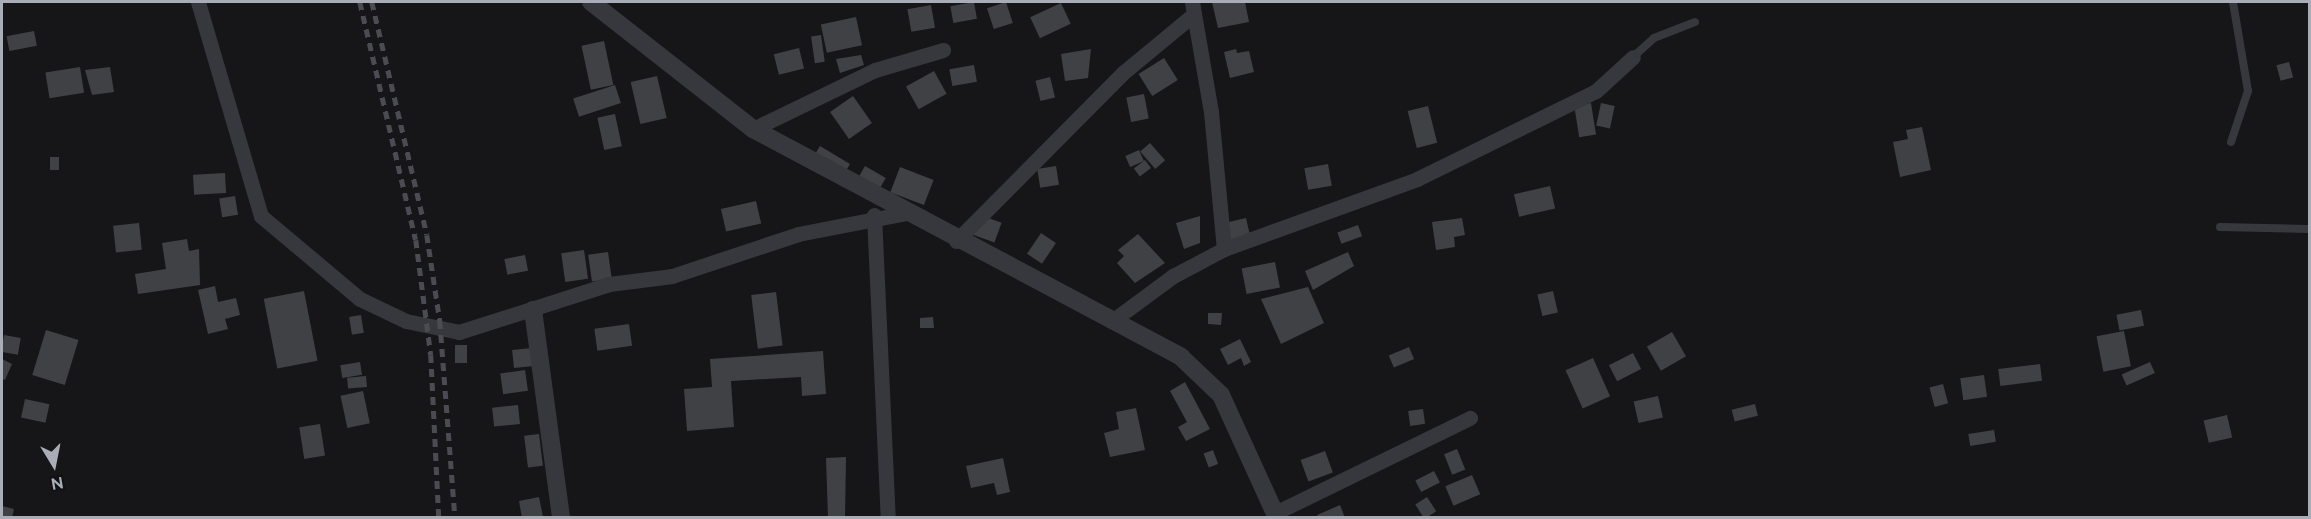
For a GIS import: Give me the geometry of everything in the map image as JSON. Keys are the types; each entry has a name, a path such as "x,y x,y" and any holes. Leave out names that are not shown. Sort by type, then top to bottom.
{"street":[{"path":"198,2 261,216 360,299 406,321 459,332 609,284 672,276 874,215 912,212"},
{"path":"591,2 753,129 912,212 956,241 1181,357 1221,395 1276,515 1470,418"},
{"path":"956,241 1124,72 1193,8"},
{"path":"1193,8 1211,112 1224,249"},
{"path":"753,129 875,70 943,50"},
{"path":"1112,321 1173,276 1224,249 1417,179 1596,91 1633,57"},
{"path":"874,215 888,518"},
{"path":"533,310 561,518"}],"lane":[{"path":"2231,142 2248,91 2233,2"},
{"path":"1633,57 1654,38 1695,22"},
{"path":"2220,227 2310,229"}],"building":[{"path":"974,2 977,19 953,23 950,6"},
{"path":"1006,2 1013,23 994,29 987,8"},
{"path":"1212,2 1245,2 1249,22 1218,28"},
{"path":"1061,3 1071,24 1040,38 1030,17"},
{"path":"931,5 935,28 911,32 907,9"},
{"path":"856,17 862,45 827,53 821,24"},
{"path":"34,31 37,46 9,51 7,36"},
{"path":"821,35 825,62 815,63 811,36"},
{"path":"604,41 613,85 591,90 582,46"},
{"path":"799,48 804,68 779,75 774,54"},
{"path":"1091,49 1088,78 1065,81 1061,54"},
{"path":"1236,49 1237,53 1249,51 1254,72 1230,78 1224,52"},
{"path":"861,55 864,65 840,73 836,59"},
{"path":"1164,58 1178,80 1152,96 1139,74"},
{"path":"2289,62 2293,77 2281,81 2276,65"},
{"path":"974,65 977,82 952,86 949,69"},
{"path":"80,67 84,93 49,98 45,72"},
{"path":"110,67 114,92 92,95 85,70"},
{"path":"934,71 947,94 919,109 906,87"},
{"path":"657,76 667,118 640,124 631,82"},
{"path":"1050,77 1055,97 1041,101 1035,81"},
{"path":"615,85 621,103 579,117 573,99"},
{"path":"1144,94 1149,119 1131,122 1126,97"},
{"path":"853,96 872,123 849,139 830,112"},
{"path":"1591,103 1596,135 1579,137 1574,106"},
{"path":"1601,103 1615,106 1610,128 1596,125"},
{"path":"1428,106 1437,143 1417,148 1408,111"},
{"path":"615,114 622,146 604,150 597,118"},
{"path":"1922,127 1931,170 1900,177 1893,142 1908,139 1906,130"},
{"path":"1150,143 1165,160 1155,169 1140,152"},
{"path":"820,146 850,164 844,174 814,156"},
{"path":"1139,150 1144,161 1130,167 1125,156"},
{"path":"50,157 59,157 59,170 50,170"},
{"path":"1145,160 1151,168 1140,176 1134,168"},
{"path":"1328,164 1332,186 1308,190 1304,168"},
{"path":"865,166 886,178 878,192 857,180"},
{"path":"1056,166 1059,185 1040,188 1037,169"},
{"path":"900,167 934,180 924,205 890,192"},
{"path":"225,173 226,193 194,195 193,175"},
{"path":"1550,186 1555,208 1519,217 1514,194"},
{"path":"235,196 238,215 222,217 219,199"},
{"path":"756,201 761,223 726,232 721,209"},
{"path":"980,215 1002,223 994,243 973,235"},
{"path":"1200,216 1200,243 1184,249 1176,223"},
{"path":"1246,218 1251,240 1220,248 1215,225"},
{"path":"1462,218 1465,235 1454,237 1455,247 1436,250 1432,222"},
{"path":"139,223 142,250 116,253 113,226"},
{"path":"1358,225 1362,236 1341,244 1337,233"},
{"path":"1041,233 1056,243 1042,264 1027,254"},
{"path":"1138,234 1165,263 1135,283 1117,263 1124,256 1118,250"},
{"path":"187,239 189,251 199,249 200,285 138,294 135,274 166,269 162,243"},
{"path":"584,250 588,279 565,282 561,253"},
{"path":"608,252 612,279 592,282 588,255"},
{"path":"1348,252 1354,266 1313,290 1305,271"},
{"path":"525,255 528,271 507,275 504,259"},
{"path":"1275,262 1280,288 1247,294 1242,268"},
{"path":"215,286 218,302 236,298 240,315 225,319 228,329 208,334 198,290"},
{"path":"1308,287 1324,323 1281,344 1261,299"},
{"path":"304,291 318,361 277,369 264,299"},
{"path":"1553,291 1558,312 1542,316 1537,295"},
{"path":"776,292 783,346 758,349 751,295"},
{"path":"2141,310 2144,326 2120,330 2116,315"},
{"path":"1208,313 1222,313 1221,325 1208,324"},
{"path":"361,315 364,333 352,335 349,317"},
{"path":"933,317 934,328 920,328 920,318"},
{"path":"629,324 632,346 597,351 594,329"},
{"path":"46,330 79,340 65,385 32,375"},
{"path":"2124,331 2131,366 2103,372 2097,336"},
{"path":"1672,332 1686,356 1661,371 1647,346"},
{"path":"4,335 21,338 18,355 2,352"},
{"path":"1240,339 1251,362 1244,366 1241,358 1228,365 1220,349"},
{"path":"455,345 467,345 467,363 455,363"},
{"path":"1409,347 1414,359 1394,368 1389,356"},
{"path":"532,348 534,366 514,368 512,350"},
{"path":"823,351 826,394 802,396 801,377 731,381 734,427 687,431 684,389 712,387 710,359"},
{"path":"1633,353 1641,369 1617,381 1609,365"},
{"path":"1593,358 1610,396 1583,409 1566,370"},
{"path":"2,359 12,364 5,380 2,379"},
{"path":"360,362 362,375 342,378 340,365"},
{"path":"2150,362 2155,373 2127,386 2122,375"},
{"path":"2040,364 2042,381 2000,386 1998,369"},
{"path":"525,370 528,391 503,394 500,373"},
{"path":"1984,375 1987,397 1963,400 1960,378"},
{"path":"366,376 367,387 348,389 347,378"},
{"path":"1185,382 1210,429 1186,441 1178,427 1187,422 1170,391"},
{"path":"1943,384 1948,403 1935,407 1929,388"},
{"path":"363,391 370,423 347,428 341,396"},
{"path":"1658,396 1663,417 1639,423 1634,402"},
{"path":"25,399 49,404 46,423 21,418"},
{"path":"1755,404 1758,416 1735,421 1732,410"},
{"path":"518,405 520,424 494,427 492,408"},
{"path":"1136,408 1145,450 1110,457 1104,433 1119,429 1116,412"},
{"path":"1423,409 1425,424 1410,426 1408,411"},
{"path":"2227,415 2232,437 2209,443 2204,420"},
{"path":"320,424 325,456 304,459 299,427"},
{"path":"1994,430 1996,442 1970,446 1968,434"},
{"path":"539,434 543,466 528,468 524,436"},
{"path":"1457,449 1465,469 1452,475 1444,454"},
{"path":"1213,450 1218,464 1209,468 1204,453"},
{"path":"1325,451 1333,473 1308,482 1301,460"},
{"path":"846,457 845,518 828,518 826,458"},
{"path":"1003,458 1010,492 997,495 994,483 971,488 966,466"},
{"path":"1434,471 1440,483 1421,492 1415,481"},
{"path":"1472,475 1480,494 1454,506 1445,486"},
{"path":"539,497 543,517 522,518 519,501"},
{"path":"1427,497 1436,511 1424,518 1415,505"},
{"path":"1340,505 1345,518 1318,518 1317,515"},
{"path":"2,506 14,509 12,518 2,518"}],"railway":[{"path":"360,2 416,240 431,355 439,518"},
{"path":"372,2 427,235 440,321 455,518"}]}
